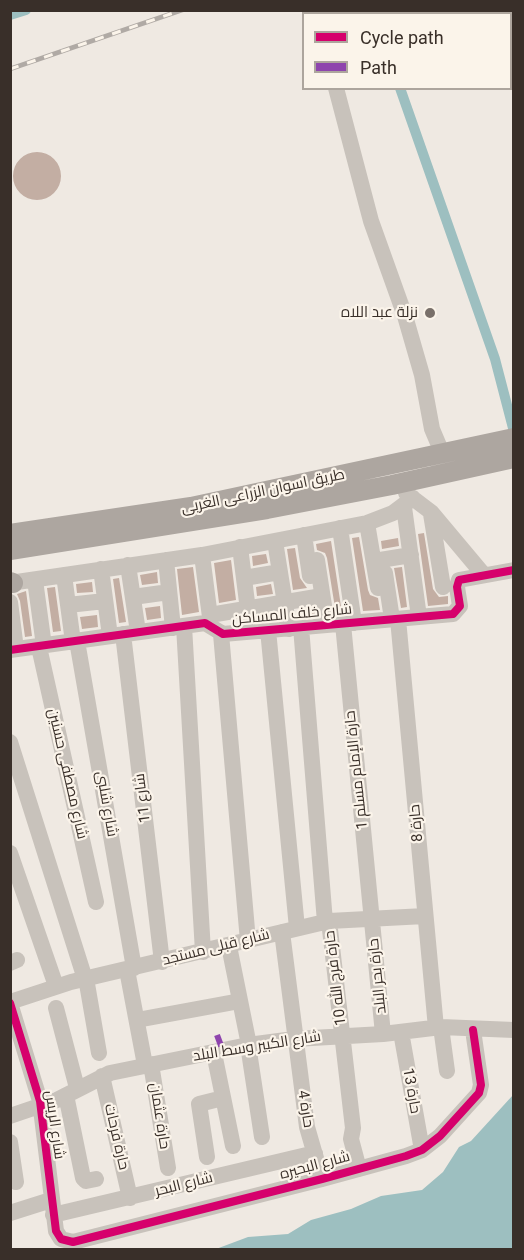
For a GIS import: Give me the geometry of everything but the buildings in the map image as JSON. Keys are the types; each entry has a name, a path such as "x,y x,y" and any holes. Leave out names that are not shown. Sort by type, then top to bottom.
{"main road":[{"name":"طريق اسوان الزراعى الغربى","path":"10,534 165,512 443,455 507,439"},
{"name":"طريق اسوان الزراعى الغربى","path":"10,550 144,530 392,485 509,459"}],"street":[{"path":"337,90 371,221 405,316 426,391 432,429 443,455"},
{"path":"392,485 409,502 431,512 483,574"},
{"path":"13,650 11,596 35,580 202,555 367,523 409,502"},
{"path":"409,502 411,555 419,617"},
{"path":"431,512 450,586"},
{"name":"حارة 8","path":"367,523 378,560 382,588 395,619 425,916 438,1028 447,1071"},
{"path":"340,528 350,593 341,624"},
{"path":"304,535 312,561 318,597 341,624"},
{"name":"حارة فرج الله 10","path":"275,541 285,602 295,628 327,922 343,1035 353,1128 351,1139 358,1169"},
{"path":"240,547 248,609 259,631 290,930 294,1039"},
{"path":"202,555 214,625 248,941"},
{"path":"312,561 344,555"},
{"path":"378,560 411,555"},
{"path":"166,560 169,592 179,627 204,952"},
{"path":"124,634 133,597 128,565"},
{"path":"101,570 105,601 124,634"},
{"path":"416,592 450,586 461,579 483,574 513,570"},
{"path":"244,578 280,572"},
{"name":"شارع شلبى","path":"64,575 131,969"},
{"name":"شارع مصطفى حسنين","path":"35,580 41,646 96,902"},
{"name":"شارع خلف المساكن","path":"13,650 205,623 259,631 456,612 460,603 450,586"},
{"path":"350,593 382,588"},
{"path":"133,597 169,592"},
{"path":"214,625 248,609 318,597"},
{"path":"68,605 105,601"},
{"name":"حارة الإمام مسلم 1","path":"341,624 372,917"},
{"name":"شارع 11","path":"124,634 162,962"},
{"path":"10,742 85,979 99,1053"},
{"path":"10,853 56,986"},
{"name":"شارع قبلى مستجد","path":"10,1003 56,986 327,922 372,917 425,916"},
{"name":"حارة بحر البلد","path":"372,917 384,1034"},
{"path":"229,946 248,1045 262,1137"},
{"name":"حارة عثمان","path":"131,969 137,1020 168,1168"},
{"path":"137,1020 240,1001"},
{"name":"شارع الريس","path":"10,1003 40,1106 52,1208 59,1237 73,1242"},
{"path":"57,1008 83,1178 86,1181 96,1179"},
{"name":"شارع الكبير وسط البلد","path":"10,1116 40,1106 102,1076 148,1064 248,1045 294,1039 384,1034 438,1028 513,1029"},
{"name":"شارع البحيره","path":"73,1242 322,1179 422,1150 440,1136 479,1093 481,1085 473,1030"},
{"name":"حارة 13","path":"401,1032 422,1150"},
{"name":"حارة 4","path":"294,1039 307,1127 322,1179"},
{"path":"214,1053 233,1146"},
{"name":"حارة فرحات","path":"102,1076 130,1198"},
{"path":"207,1156 199,1104 223,1098"},
{"path":"10,1142 16,1182"},
{"name":"شارع البحر","path":"10,1213 75,1203 130,1198 315,1153"}],"water":[{"path":"513,1095 513,1249 216,1249 248,1237 288,1234 311,1220 351,1209 381,1196 422,1190 443,1172 459,1147 471,1141"}],"waterway":[{"path":"10,15 26,10"},
{"path":"401,90 495,359 514,432"}],"railway":[{"path":"10,69 182,10"}],"marked path":[{"path":"217,1035 223,1051"}],"cycle path":[{"path":"10,650 205,623 223,634 453,614 460,606 457,587 459,580 514,570"},
{"path":"10,1003 40,1101 56,1231 61,1239 73,1242 322,1179 422,1150 440,1136 479,1093 481,1085 473,1030"}],"place":[{"name":"نزلة عبد اللاه","path":"430,313"}]}
